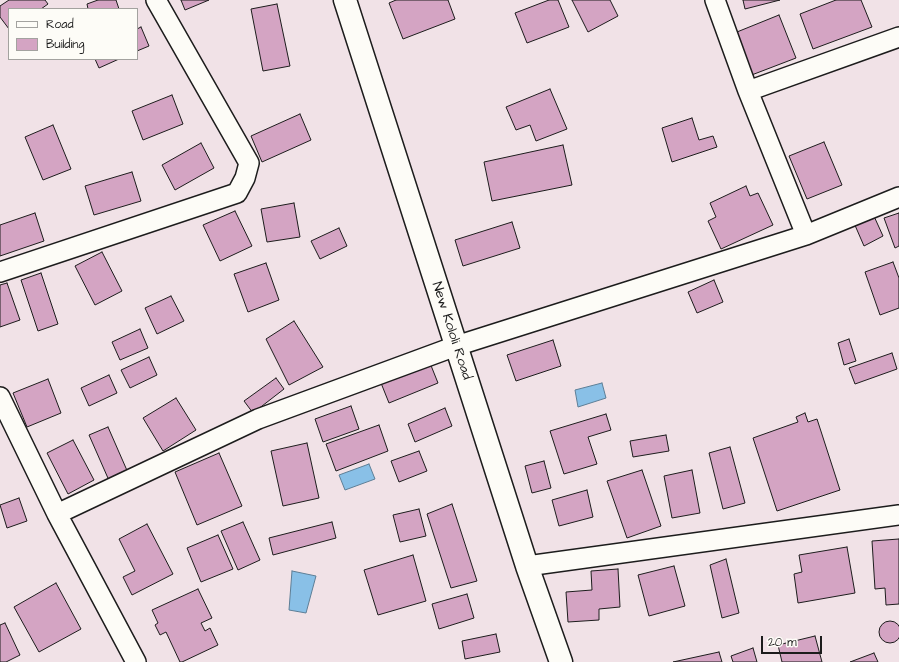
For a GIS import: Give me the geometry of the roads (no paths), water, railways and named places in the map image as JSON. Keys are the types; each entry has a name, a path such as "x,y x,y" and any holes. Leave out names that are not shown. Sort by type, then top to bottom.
{"street":[{"path":"0,272 237,193 245,178 248,163 156,0"},
{"name":"New Kololi Road","path":"345,0 527,566 561,662"},
{"path":"716,0 748,91 806,235"},
{"path":"748,91 899,37"},
{"path":"58,514 258,419 456,346 806,235 899,197"},
{"path":"0,396 58,514 136,662"},
{"path":"527,566 899,515"}],"water":[{"path":"602,383 606,398 578,407 575,390"},
{"path":"369,464 375,479 345,490 339,475"},
{"path":"292,571 316,576 306,613 289,610"}]}
